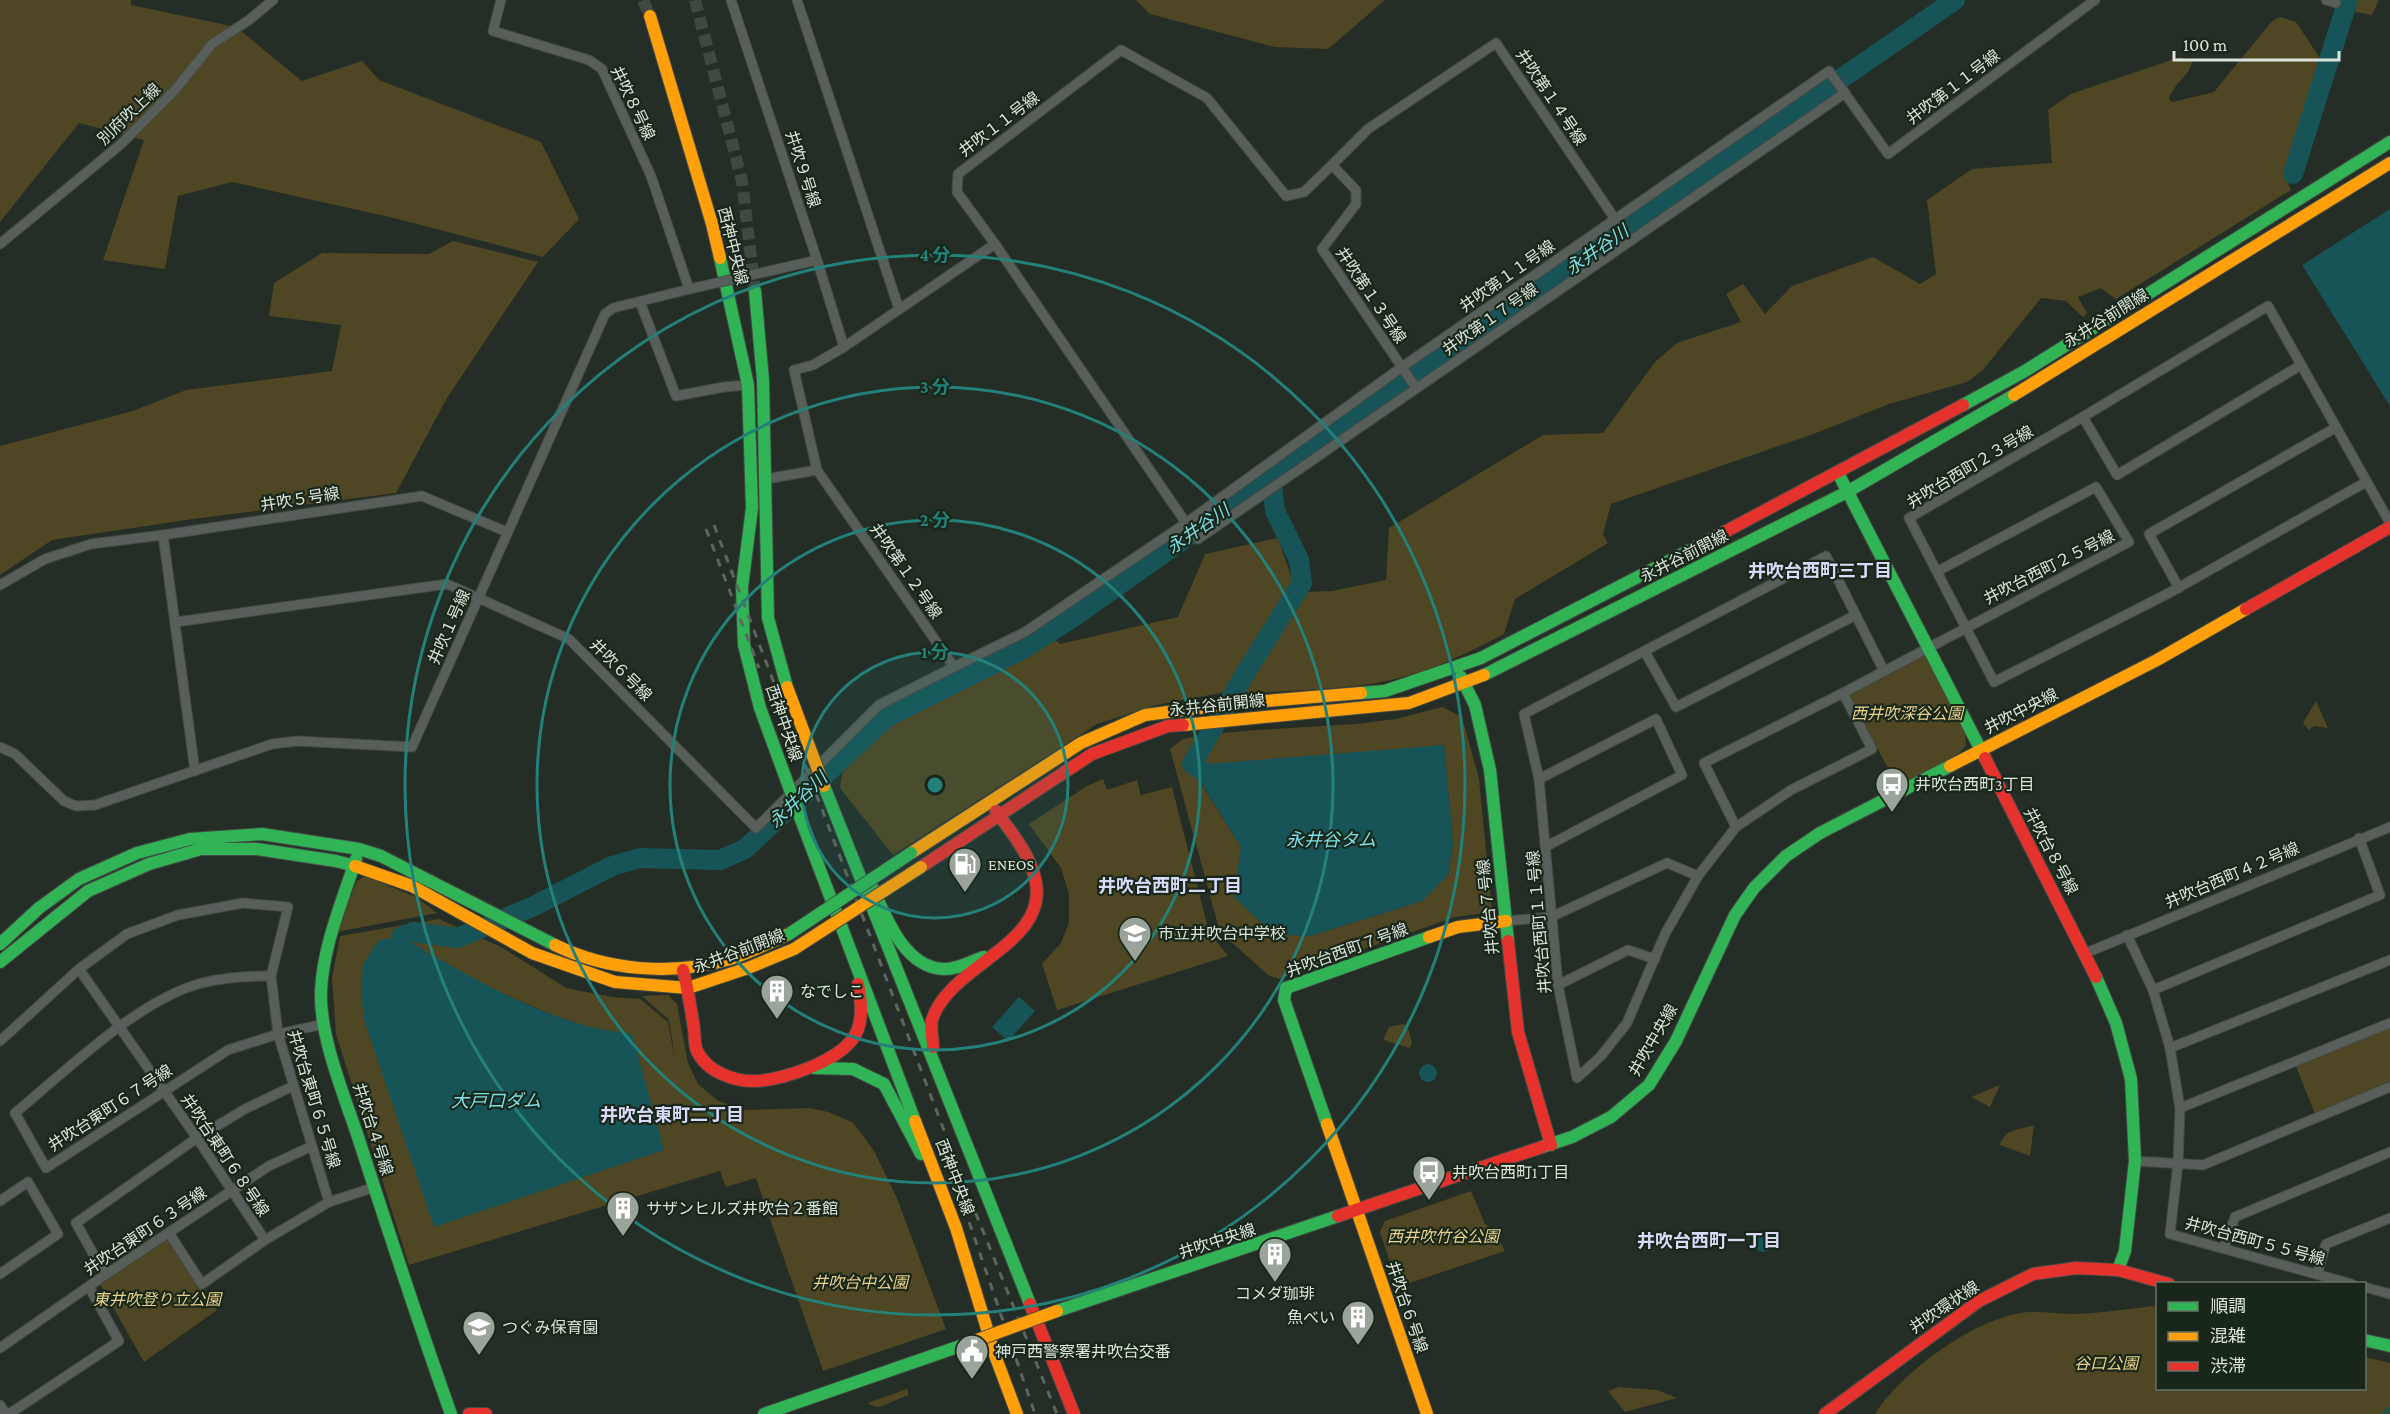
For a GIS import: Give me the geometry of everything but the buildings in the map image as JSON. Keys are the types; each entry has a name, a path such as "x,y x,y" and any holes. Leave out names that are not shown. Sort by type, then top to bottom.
{"street":[{"name":"別府吹上線","path":"0,244 121,144 175,90 212,44 249,20 273,0"},
{"name":"井吹８号線","path":"501,0 493,31 589,60 602,69 651,176 691,289"},
{"name":"井吹９号線","path":"731,0 844,347"},
{"path":"797,0 899,309"},
{"name":"井吹第１１号線","path":"1188,524 1402,367 1829,71 1888,154 2095,0"},
{"path":"2326,0 2336,3"},
{"name":"西神中央線","path":"650,16 712,224 748,385 752,508 742,587 744,645 760,708 956,1228 996,1358 1017,1414"},
{"name":"井吹第１４号線","path":"1332,165 1368,129 1496,43 1615,219"},
{"name":"井吹１１号線","path":"995,243 957,192 958,174 1121,50 1207,98 1286,196 1304,192 1332,165"},
{"name":"井吹第１７号線","path":"1188,524 1198,539 1843,91"},
{"name":"永井谷前開線","path":"0,944 39,908 80,879 136,853 190,840 262,834 359,849 381,856 568,951 625,967 683,970 731,958 789,934 989,801 1081,743 1145,715 1230,704 1385,691 1482,658 1838,473 2025,371 2390,141"},
{"name":"永井谷前開線","path":"0,962 88,891 149,864 201,849 257,849 354,865 412,886 532,953 615,982 688,988 748,968 794,949 1000,817 1092,754 1168,726 1409,703 1487,674 1847,492 2025,388 2390,163"},
{"name":"井吹第１３号線","path":"1332,165 1356,190 1356,204 1322,249 1416,388"},
{"path":"844,347 995,243 1188,524 1025,632 954,667"},
{"name":"井吹１号線","path":"0,747 15,754 64,801 76,806 95,805 272,744 289,742 412,747 605,314 613,308 817,260"},
{"name":"西神中央線","path":"755,291 763,380 768,618 787,687 949,1103 1074,1414"},
{"path":"640,302 676,396 748,385"},
{"name":"井吹台西町２３号線","path":"2366,482 2179,588 1994,682 1909,518 2084,417 2268,306 2390,525"},
{"name":"井吹第１２号線","path":"844,347 813,365 794,370 817,470 954,667"},
{"path":"2084,417 2117,475 2301,364"},
{"path":"2179,588 2150,534 2336,428"},
{"path":"766,479 817,470"},
{"name":"井吹台８号線","path":"1838,473 2086,953 2116,1023 2131,1079 2135,1161 2125,1251 2118,1270"},
{"name":"井吹台西町２５号線","path":"1736,827 1704,763 1843,693 2129,542 2096,487 1938,571"},
{"name":"井吹５号線","path":"0,585 45,559 91,544 422,496 507,532"},
{"name":"井吹中央線","path":"764,1414 1057,1311 1572,1137 1611,1117 1649,1085 1676,1041 1735,915 1758,881 1786,856 1820,833 2157,660 2390,525"},
{"path":"163,535 195,771"},
{"name":"井吹台西町１１号線","path":"1843,693 1872,750 1791,790 1736,827 1698,876 1665,934 1627,1023 1601,1056 1577,1078 1558,986 1547,846 1539,779 1524,714 1827,556 1884,671"},
{"name":"井吹６号線","path":"176,622 447,584 569,639 756,828 879,705 954,667"},
{"path":"1645,652 1676,707 1856,615"},
{"name":"井吹台７号線","path":"1457,668 1474,705 1490,770 1518,1032 1551,1144"},
{"path":"1539,779 1656,719 1682,774 1547,846"},
{"path":"824,786 892,929 912,955 928,966 944,969 991,955"},
{"path":"949,1103 930,1035 936,1008 953,987 1021,933 1035,913 1037,888 1027,858 989,801"},
{"name":"井吹台西町４２号線","path":"2086,953 2390,827"},
{"path":"2153,990 2380,895 2359,838"},
{"name":"井吹台４号線","path":"359,849 325,956 321,993 324,1024 336,1070 451,1414"},
{"path":"1506,921 1551,917 1667,863 1698,876"},
{"name":"井吹台東町６５号線","path":"0,1041 79,969 127,934 178,915 243,903 288,907 271,976 278,1034 329,1202"},
{"name":"井吹台西町７号線","path":"1356,1211 1284,1000 1286,988 1458,927 1506,921"},
{"name":"井吹台西町５５号線","path":"2127,935 2153,990 2170,1048 2180,1108 2178,1164 2170,1234 2345,1282"},
{"path":"1558,986 1628,950 1655,958"},
{"path":"812,1068 841,1052 858,1031 862,1006 853,954"},
{"path":"2170,1048 2390,960"},
{"name":"井吹台東町６８号線","path":"79,969 265,1240"},
{"path":"683,970 698,1051 710,1067 730,1078 756,1081 812,1068 853,1069 884,1084 906,1122 956,1228"},
{"name":"井吹台東町６７号線","path":"271,976 241,976 202,983 165,997 120,1027 15,1113 46,1168 228,1050 278,1034 324,1024"},
{"path":"2180,1108 2390,1023"},
{"path":"105,1275 76,1222 197,1138 245,1109 293,1086"},
{"path":"2135,1161 2203,1165 2390,1087"},
{"name":"井吹台東町６３号線","path":"0,1348 269,1166 312,1146"},
{"path":"2224,1248 2235,1217 2390,1152"},
{"path":"0,1201 28,1182 58,1234 0,1274"},
{"path":"169,1233 202,1284 265,1240 329,1202 375,1187"},
{"name":"井吹台６号線","path":"1356,1211 1427,1414"},
{"path":"2317,1274 2326,1244 2390,1218"},
{"name":"井吹環状線","path":"1825,1414 1979,1301 2033,1274 2076,1268 2118,1270 2162,1282"},
{"path":"0,1405 8,1414 119,1341 89,1287"},
{"path":"2366,1288 2390,1294"},
{"path":"2366,1340 2390,1346"},
{"path":"469,1414 486,1414"}],"green space":[{"path":"0,0 131,0 131,5 236,27 302,81 362,61 379,80 541,142 579,219 543,257 394,218 232,182 178,196 165,269 103,260 144,140 79,123 0,222"},
{"path":"1136,0 1385,0 1328,49 1275,47 1150,14"},
{"path":"2354,0 2379,0 2372,15 2355,12"},
{"path":"2280,17 2296,22 2323,63 2286,178 2291,190 2116,299 2101,288 2078,297 2087,313 2083,317 2066,301 2041,298 1982,371 1967,382 1889,404 1816,433 1611,504 1603,534 1608,543 1515,599 1504,634 1473,650 1420,672 1377,683 1242,694 1303,592 1332,591 1386,580 1389,528 1543,435 1603,433 1655,362 1677,343 1741,322 1726,294 1743,284 1765,314 1792,286 1873,257 1920,284 1936,274 1927,200 1972,169 2052,163 2048,110 2071,94 2180,57 2192,61 2191,67 2169,99 2172,102 2214,92 2272,21"},
{"path":"453,241 538,262 447,398 396,493 52,540 0,575 0,446 133,411 186,390 332,371 341,325 269,316 274,283 322,253 429,254"},
{"path":"1278,538 1294,585 1226,692 1156,705 1097,724 893,855 840,788 842,773 887,723 1012,662 1053,638 1060,644 1178,617 1205,554"},
{"name":"西井吹深谷公園","path":"1925,655 1965,731 1966,746 1954,758 1899,788 1849,696"},
{"path":"2316,701 2328,728 2314,726 2309,730 2303,723"},
{"path":"1442,707 1462,717 1479,779 1492,912 1455,917 1279,979 1268,975 1220,932 1170,749 1183,739 1211,734 1396,719","holes":["1444,746 1453,844 1448,875 1422,901 1310,936 1287,935 1235,897 1241,847 1199,780 1204,772"]},
{"path":"1103,779 1107,790 1137,780 1141,795 1172,787 1209,932 1228,956 1057,1010 1042,964 1061,943 1069,923 1069,894 1061,868 1029,824 1087,786"},
{"path":"365,876 416,897 437,913 336,932 357,881"},
{"name":"井吹台中公園","path":"439,919 503,948 566,988 612,997 640,999 668,1022 676,1066 669,1020 642,996 668,995 677,1004 688,1063 698,1084 718,1101 745,1110 810,1108 828,1112 852,1122 862,1134 874,1151 897,1198 946,1329 823,1371 756,1178 726,1187 720,1171 409,1265 336,1034 332,978 340,936","holes":["361,991 504,994 588,1027"]},
{"path":"1403,1024 1407,1026 1412,1042 1410,1048 1383,1040 1389,1027"},
{"path":"2390,1027 2390,1083 2315,1114 2296,1066"},
{"path":"2000,1085 1990,1107 1971,1097"},
{"path":"2034,1125 2030,1156 2000,1145 2005,1135"},
{"name":"西井吹竹谷公園","path":"1471,1191 1485,1224 1494,1230 1505,1251 1398,1287 1380,1232 1385,1221"},
{"name":"東井吹登り立公園","path":"168,1238 217,1310 144,1362 100,1284"},
{"name":"谷口公園","path":"2156,1307 2156,1390 2366,1390 2366,1357 2390,1363 2390,1414 1875,1414 1902,1382 1920,1366 1959,1338 1980,1327 2001,1318 2027,1312 2075,1314"},
{"path":"1619,1387 1657,1390 1677,1398 1625,1412 1608,1391"},
{"path":"907,1389 909,1395 879,1407 868,1403"}],"water":[{"path":"2390,209 2390,406 2302,265"},
{"name":"永井谷タム","path":"1444,745 1453,844 1448,875 1422,901 1310,936 1287,935 1265,926 1234,897 1241,847 1199,779 1206,764"},
{"name":"大戸口ダム","path":"401,937 491,987 538,1009 598,1029 632,1034 664,1150 434,1227 364,1020 361,991 363,964 379,940"},
{"path":"1019,997 1035,1011 1008,1041 992,1027"},
{"path":"1428,1064 1434,1067 1437,1073 1434,1079 1428,1082 1422,1079 1419,1073 1422,1067"},
{"path":"1759,1232 1767,1232 1773,1238 1773,1246 1767,1252 1759,1252 1753,1246 1753,1238"}],"waterway":[{"name":"永井谷川","path":"401,937 413,932 457,938 532,907 612,866 640,858 720,860 745,849 887,717 1023,649 1072,618 1580,259 1955,0"},
{"path":"2293,174 2348,0"},
{"path":"1228,781 1204,772 1192,764 1302,583 1299,560 1275,511 1271,477"},
{"path":"2383,1414 2390,1408"}],"tunnel":[{"path":"643,0 650,16"},
{"path":"695,0 742,181 755,291"}],"railway":[{"path":"714,525 970,1199 1057,1414"},
{"path":"706,529 759,668"},
{"path":"964,1207 1035,1414"}],"traffic: fast":[{"path":"1963,405 2025,371 2390,142"},
{"path":"720,258 748,385 752,508 742,587 744,645 760,708"},
{"path":"755,291 763,380 768,618 787,687"},
{"path":"1484,675 1847,492 2014,395"},
{"path":"1838,473 1985,758"},
{"path":"1361,693 1385,691 1481,658 1717,536"},
{"path":"1461,677 1475,705 1490,770 1508,941"},
{"path":"760,708 800,817"},
{"path":"1542,1147 1572,1137 1611,1117 1649,1085 1676,1041 1735,915 1754,888 1786,856 1820,833 1950,766"},
{"path":"824,786 1030,1304"},
{"path":"800,817 915,1121"},
{"path":"0,944 39,908 79,879 137,853 190,839 262,834 359,849 381,856 555,945"},
{"path":"0,962 88,891 149,864 201,849 257,849 355,866"},
{"path":"789,934 911,853"},
{"path":"356,859 325,957 321,991 324,1026 340,1084 451,1414"},
{"path":"872,887 898,939 917,960 929,966 948,969 984,957"},
{"path":"1327,1124 1284,1000 1286,988 1429,937"},
{"path":"2096,977 2116,1023 2131,1079 2135,1161 2125,1251 2118,1270"},
{"path":"814,1068 853,1069 884,1084 921,1154"},
{"path":"1057,1311 1338,1216"},
{"path":"2366,1340 2390,1346"},
{"path":"764,1414 969,1343"}],"traffic: slow":[{"path":"650,16 720,258"},
{"path":"2014,395 2390,163"},
{"path":"1950,766 2157,660 2246,609"},
{"path":"1183,725 1409,703 1484,675"},
{"path":"787,687 824,786"},
{"path":"911,853 1081,743 1145,715 1230,704 1361,693"},
{"path":"355,866 412,886 532,953 615,982 688,988 748,968 794,949"},
{"path":"794,949 921,867"},
{"path":"1429,937 1458,927 1506,921"},
{"path":"555,945 597,961 619,965 641,968 686,968 730,959 789,934"},
{"path":"915,1121 956,1228 996,1358 1017,1414"},
{"path":"1327,1124 1427,1414"},
{"path":"969,1343 1057,1311"}],"traffic: jam":[{"path":"1717,536 1963,405"},
{"path":"2246,609 2390,527"},
{"path":"921,867 1092,754 1168,726 1183,725"},
{"path":"1985,758 2096,977"},
{"path":"933,1047 932,1020 942,1001 958,983 1014,937 1028,920 1036,901 1035,878 1032,869 1019,843 996,811"},
{"path":"1508,941 1518,1032 1551,1145"},
{"path":"683,970 697,1051 707,1065 715,1070 739,1080 748,1081 768,1080 798,1072 842,1050 852,1040 860,1023 861,1006 858,984"},
{"path":"1338,1216 1542,1147"},
{"path":"1825,1414 1979,1301 2033,1274 2076,1268 2118,1270 2162,1282"},
{"path":"1030,1304 1074,1414"},
{"path":"469,1414 486,1414"}],"place":[{"name":"井吹台西町3丁目","path":"1892,813"},
{"name":"ENEOS","path":"965,893"},
{"name":"市立井吹台中学校","path":"1135,962"},
{"name":"なでしこ","path":"777,1020"},
{"name":"井吹台西町1丁目","path":"1429,1201"},
{"name":"サザンヒルズ井吹台２番館","path":"623,1237"},
{"name":"コメダ珈琲","path":"1275,1283"},
{"name":"魚べい","path":"1358,1346"},
{"name":"つぐみ保育園","path":"479,1356"},
{"name":"神戸西警察署井吹台交番","path":"972,1380"}],"district":[{"name":"井吹台西町三丁目","path":"1820,571"},
{"name":"井吹台西町二丁目","path":"1170,886"},
{"name":"井吹台東町二丁目","path":"672,1115"},
{"name":"井吹台西町一丁目","path":"1709,1241"}]}
